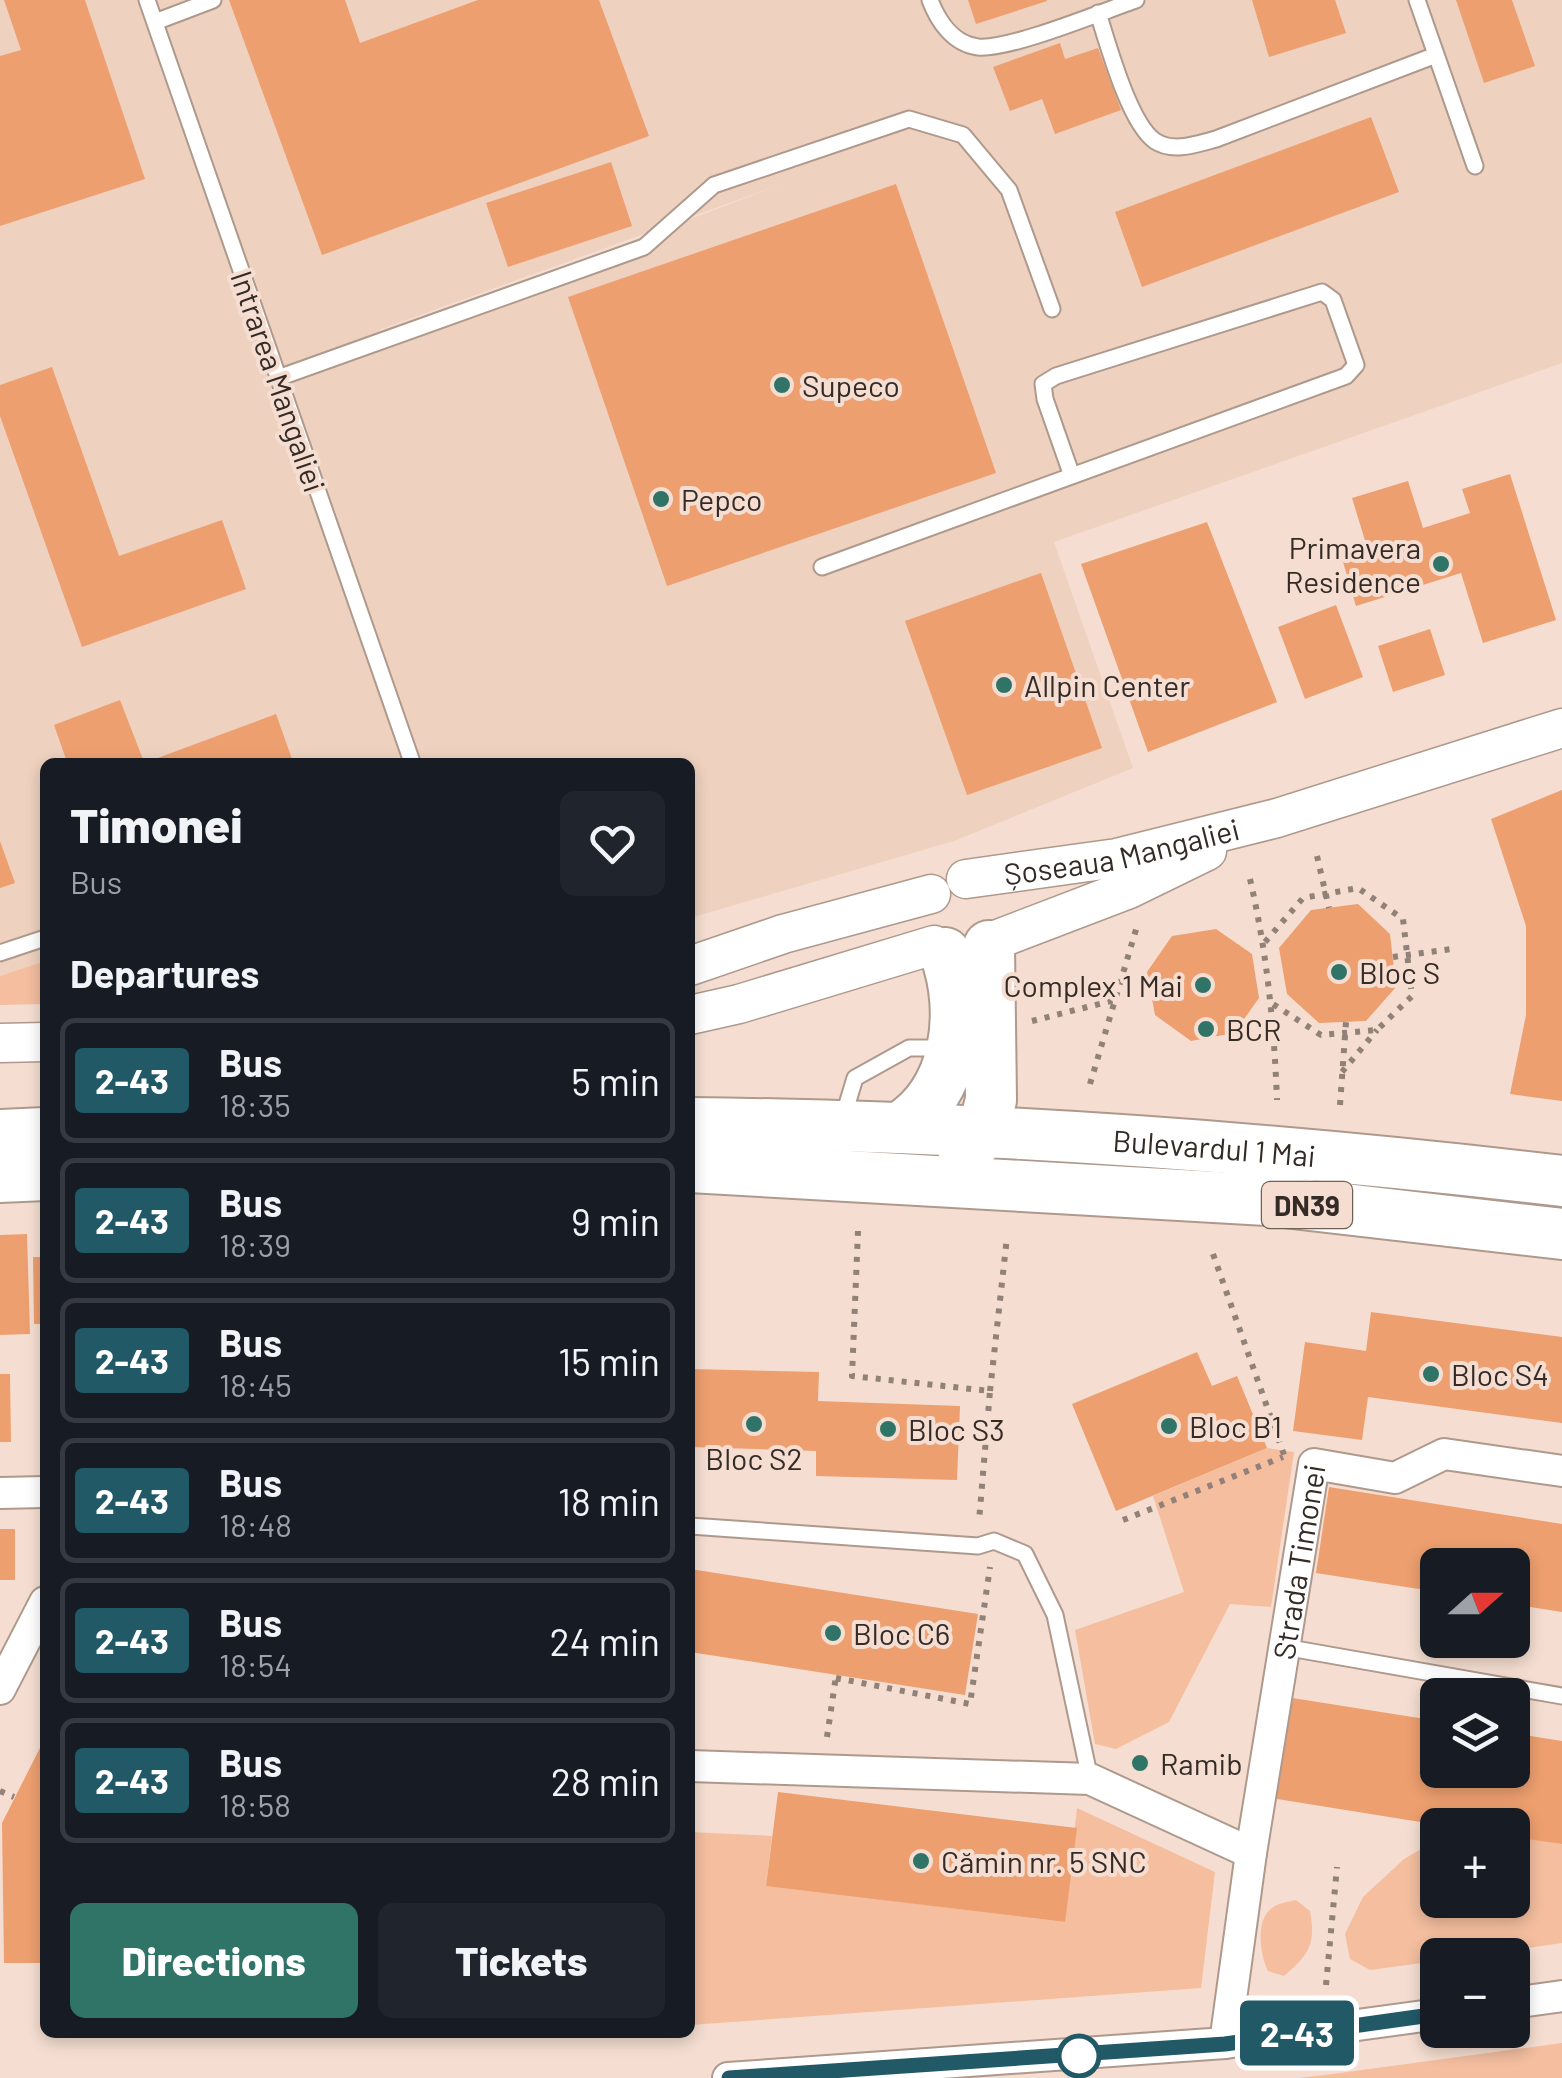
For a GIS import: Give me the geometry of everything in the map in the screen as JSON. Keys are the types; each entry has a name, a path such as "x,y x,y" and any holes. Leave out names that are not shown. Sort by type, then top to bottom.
{"main road":[{"path":"899,1128 927,1107 945,1073 953,1048 956,1002 952,972 965,946"},
{"path":"766,1169 839,1162 950,1164 974,1148 984,1131 991,1100 965,946"},
{"path":"695,1123 984,1131"},
{"name":"Bulevardul 1 Mai","path":"984,1131 1225,1148 1562,1181"},
{"path":"0,1135 40,1134"},
{"name":"DN39","path":"695,1167 766,1169"},
{"name":"Bulevardul 1 Mai","path":"766,1169 1266,1200 1562,1234"},
{"path":"0,1177 40,1176"}],"street":[{"name":"Șoseaua Mangaliei","path":"695,964 948,887 1116,858 1277,818 1562,728"},
{"name":"Șoseaua Mangaliei","path":"695,1014 965,946 1128,889 1277,818"},
{"path":"948,887 987,888 1001,920 965,946 924,926 926,904 948,887"},
{"path":"0,1044 40,1042"},
{"name":"Strada Timonei","path":"1225,2044 1250,1853 1314,1464 1395,1478 1444,1454 1562,1471"},
{"path":"0,1493 40,1492"},
{"path":"0,1688 40,1612"},
{"path":"695,1766 1090,1779 1250,1853"},
{"path":"1530,2000 1562,1996"},
{"path":"728,2078 1225,2044 1420,2017"}],"lane":[{"name":"Intrarea Mangaliei","path":"147,0 411,758"},
{"path":"155,22 213,0"},
{"path":"930,0 950,35 975,47 1001,46 1136,0"},
{"path":"1417,0 1475,166"},
{"path":"1098,13 1127,97 1141,124 1156,142 1180,148 1216,139 1436,55"},
{"path":"278,378 644,246 714,185 909,119 963,135 1009,190 1052,308"},
{"path":"822,567 1072,476 1346,376 1356,365 1334,300 1322,292 1056,376 1044,384 1044,399 1072,476"},
{"path":"695,949 784,934"},
{"path":"0,953 40,940"},
{"path":"840,1126 855,1078 909,1048 953,1048"},
{"path":"695,1526 978,1546 994,1541 1025,1554 1055,1615 1090,1779"},
{"path":"1284,1647 1562,1696"}],"path":[{"path":"1317,856 1330,908"},
{"path":"1250,879 1265,942 1273,1004 1277,1100"},
{"path":"1265,942 1303,898 1358,888 1403,918 1412,996 1341,1073"},
{"path":"1090,1084 1138,921"},
{"path":"1393,958 1452,949"},
{"path":"1021,1024 1115,1000"},
{"path":"1273,1004 1321,1035 1378,1030"},
{"path":"1340,1105 1346,1022"},
{"path":"858,1231 852,1376 990,1391"},
{"path":"978,1546 1007,1236"},
{"path":"1213,1254 1284,1456"},
{"path":"1123,1520 1284,1456 1314,1464"},
{"path":"823,1770 836,1676 970,1704 994,1541"},
{"path":"0,1792 14,1797"},
{"path":"1326,1985 1337,1867"}],"shaded area":[{"path":"0,0 1562,0 1562,363 1054,542 1133,768 954,841 695,917 695,758 40,758 40,963 0,976","holes":["785,183 532,279 379,330"]},
{"path":"40,963 40,1004 0,1005 0,976"},
{"path":"1267,1448 1294,1452 1271,1607 1230,1604 1169,1722 1116,1749 1095,1744 1075,1630 1184,1592 1153,1496"},
{"path":"1077,1808 1215,1872 1201,1988 695,2025 695,1832 772,1836 766,1885 1064,1922"},
{"path":"1530,1839 1562,1844 1562,1943 1530,1948 1530,1938 1420,1938 1420,1963 1370,1970 1350,1959 1345,1934 1363,1897 1404,1859 1420,1850 1420,1918 1530,1918"},
{"path":"1296,1900 1310,1911 1311,1941 1305,1955 1284,1976 1268,1971 1261,1929 1272,1908"},
{"path":"1562,2043 1562,2078 1298,2078 1530,2048"}],"building":[{"path":"4,0 85,0 145,179 0,226 0,56 21,50"},
{"path":"229,0 345,0 360,43 478,0 599,0 649,136 322,255"},
{"path":"968,0 1047,0 1047,1 976,24"},
{"path":"1252,0 1335,0 1346,33 1269,57"},
{"path":"1456,0 1512,0 1535,66 1484,83"},
{"path":"1060,43 1065,59 1098,48 1121,110 1055,134 1042,99 1010,111 993,67"},
{"path":"1371,117 1399,192 1142,287 1115,212"},
{"path":"611,162 632,226 508,267 486,203"},
{"name":"Supeco","path":"896,184 996,473 667,586 568,297"},
{"path":"52,367 119,556 222,520 246,589 82,647 0,416 0,385"},
{"name":"Primavera Residence","path":"1510,474 1556,620 1483,643 1461,573 1356,606 1341,555 1367,547 1352,498 1408,481 1423,528 1470,513 1462,489"},
{"path":"1207,522 1277,702 1148,752 1081,564"},
{"name":"Allpin Center","path":"1041,573 1102,748 967,795 905,621"},
{"path":"1336,605 1363,677 1305,699 1278,627"},
{"path":"1430,629 1445,675 1393,692 1378,646"},
{"path":"120,700 142,758 66,758 54,725"},
{"path":"276,714 292,758 158,758"},
{"path":"1562,790 1562,1101 1510,1094 1526,1015 1526,926 1491,819"},
{"path":"0,841 15,883 0,888"},
{"name":"Bloc S","path":"1358,904 1390,934 1396,987 1366,1021 1319,1023 1287,994 1279,948 1311,910"},
{"name":"Complex 1 Mai","path":"1216,929 1252,954 1259,998 1234,1033 1191,1041 1155,1015 1147,972 1172,936"},
{"path":"27,1234 30,1334 0,1335 0,1235"},
{"path":"33,1257 40,1257 40,1324 34,1324"},
{"name":"Bloc S4","path":"1371,1312 1562,1337 1562,1423 1368,1397 1362,1440 1293,1431 1305,1342 1366,1351"},
{"name":"Bloc B1","path":"1197,1352 1212,1386 1237,1376 1267,1448 1116,1511 1072,1404"},
{"path":"695,1369 819,1372 818,1401 960,1406 957,1480 816,1476 816,1451 695,1447"},
{"path":"0,1374 10,1374 11,1442 0,1442"},
{"path":"1329,1487 1562,1524 1562,1612 1530,1607 1530,1548 1420,1548 1420,1589 1316,1573"},
{"path":"0,1529 15,1529 15,1580 0,1580"},
{"name":"Bloc C6","path":"695,1570 978,1614 965,1695 695,1653"},
{"path":"1286,1697 1420,1718 1420,1788 1530,1788 1530,1736 1562,1741 1562,1844 1530,1840 1530,1808 1420,1808 1420,1822 1271,1798"},
{"path":"40,1748 40,1963 4,1963 2,1823"},
{"name":"Cămin nr. 5 SNC","path":"778,1792 1077,1828 1065,1922 766,1886"}],"bus line":[{"name":"2-43","path":"729,2078 1225,2044 1420,2017"}],"place":[{"name":"Supeco","path":"782,385"},
{"name":"Pepco","path":"661,499"},
{"name":"Primavera Residence","path":"1441,564"},
{"name":"Allpin Center","path":"1004,685"},
{"name":"Bloc S","path":"1339,972"},
{"name":"Complex 1 Mai","path":"1203,985"},
{"name":"BCR","path":"1206,1029"},
{"name":"Bloc S4","path":"1431,1374"},
{"name":"Bloc S2","path":"754,1424"},
{"name":"Bloc B1","path":"1169,1426"},
{"name":"Bloc S3","path":"888,1429"},
{"name":"Bloc C6","path":"833,1633"},
{"name":"Ramib","path":"1140,1763"},
{"name":"Cămin nr. 5 SNC","path":"921,1861"}]}
